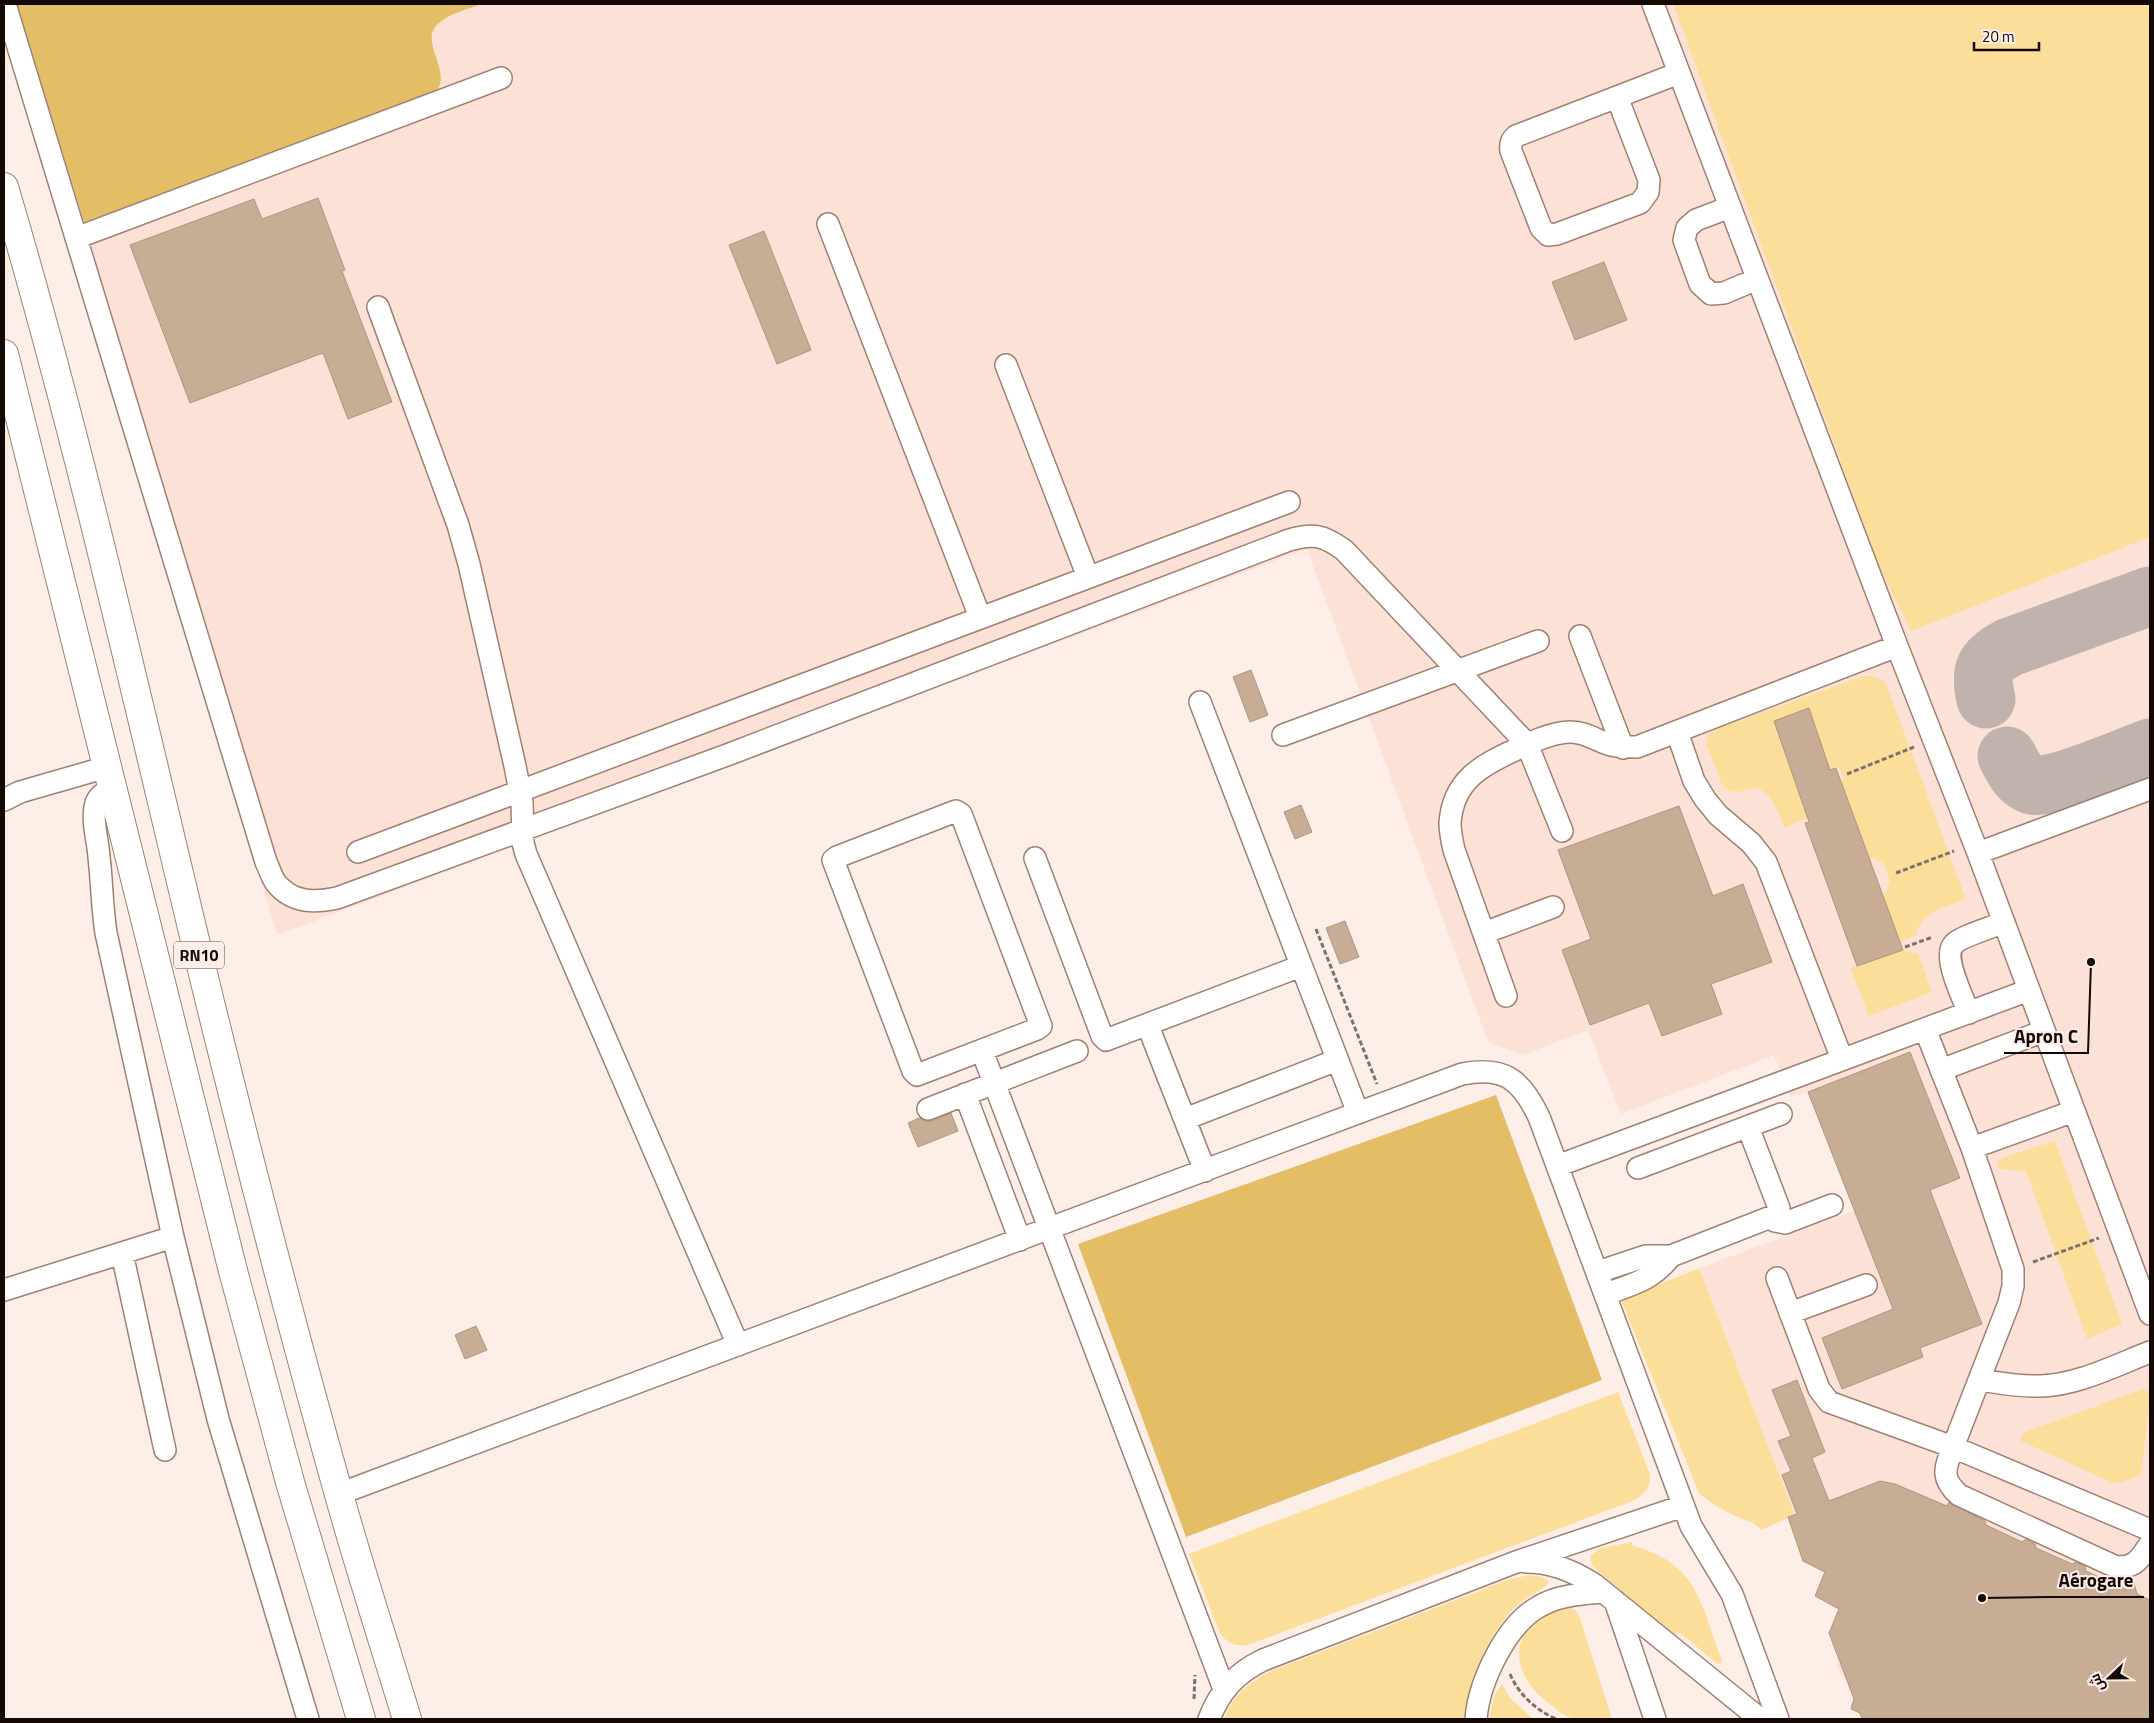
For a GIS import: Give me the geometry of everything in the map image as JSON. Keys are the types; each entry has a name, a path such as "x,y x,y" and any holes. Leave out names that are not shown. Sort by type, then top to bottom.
{"highway":[{"name":"RN10","path":"4,187 83,480 248,1154 339,1494 407,1719"},
{"name":"RN10","path":"4,355 8,386 110,778 232,1267 290,1482 361,1719"}],"street":[{"path":"5,4 266,862 276,883 293,898 316,902 336,898 523,831 1289,540 1308,535 1330,540 1344,550 1527,744 1562,831"},
{"path":"1653,4 1897,646 1976,848 2150,1314"},
{"path":"1617,97 1649,180 1648,192 1640,203 1557,234 1548,235 1541,228 1511,151 1511,143 1516,136 1679,73"},
{"path":"76,238 501,78"},
{"path":"1730,207 1696,220 1687,228 1684,240 1700,284 1711,294 1724,293 1757,279"},
{"path":"828,224 980,617"},
{"path":"378,307 458,525 469,564 520,790 523,843 528,862 738,1345"},
{"path":"1006,366 1088,577"},
{"path":"358,852 1288,502"},
{"path":"1580,636 1623,748"},
{"path":"1283,735 1538,641"},
{"path":"1506,996 1454,850 1450,824 1455,800 1468,778 1488,762 1527,744 1558,733 1586,734 1623,748 1637,747 1897,646"},
{"path":"1200,702 1358,1114"},
{"path":"1677,732 1694,781 1704,799 1718,815 1751,844 1766,862 1842,1059"},
{"path":"4,800 20,792 110,778"},
{"path":"110,778 98,799 94,822 101,872 101,905 106,933 173,1237 218,1419 308,1719"},
{"path":"1976,848 2150,789"},
{"path":"956,811 960,812 1041,1023 1037,1029 982,1051 920,1075 914,1073 833,864 835,858 956,811"},
{"path":"1035,858 1104,1039 1109,1040 1148,1026 1300,966"},
{"path":"1484,933 1554,907"},
{"path":"1968,1013 1950,962 1949,952 1954,943 2004,922"},
{"path":"1557,1166 2029,990"},
{"path":"1148,1026 1205,1171"},
{"path":"1925,1029 1972,1148 2013,1269 2013,1286 2009,1303 1952,1447 1945,1470 1946,1480 1959,1495 2114,1566 2124,1568 2134,1565 2150,1544"},
{"path":"1941,1070 2044,1031"},
{"path":"982,1051 1224,1689"},
{"path":"928,1109 1077,1051"},
{"path":"1184,1119 1337,1060"},
{"path":"339,1494 1462,1074 1480,1071 1496,1072 1510,1078 1529,1097 1598,1272 1683,1506 1701,1546 1732,1594 1778,1719"},
{"path":"965,1094 1020,1240"},
{"path":"1972,1148 2074,1111"},
{"path":"1638,1168 1781,1114"},
{"path":"1598,1272 1646,1256 1671,1256 1773,1216 1778,1212 1779,1208 1748,1127"},
{"path":"1773,1216 1780,1223 1785,1223 1832,1206"},
{"path":"4,1290 173,1237"},
{"path":"122,1253 165,1450"},
{"path":"1606,1294 1653,1275 1671,1256"},
{"path":"1777,1278 1819,1389 1829,1402 1952,1447 2150,1530"},
{"path":"1790,1313 1866,1285"},
{"path":"1980,1380 2028,1386 2063,1383 2150,1352"},
{"path":"1209,1719 1224,1689 1248,1667 1263,1660 1516,1562 1683,1506"},
{"path":"1516,1562 1549,1564 1581,1576 1609,1596 1760,1719"},
{"path":"1476,1719 1477,1704 1487,1674 1500,1650 1525,1617 1540,1606 1575,1595 1609,1596"},
{"path":"1609,1596 1655,1719"}],"path":[{"path":"1848,774 1933,740"},
{"path":"1896,873 1976,848"},
{"path":"1316,929 1385,1103"},
{"path":"2013,1269 2119,1230"},
{"path":"1500,1650 1514,1683 1526,1699 1542,1712 1556,1719"}],"shaded area":[{"path":"4,4 2150,4 2150,1719 1862,1719 1860,1713 1851,1709 1854,1699 1846,1677 1843,1678 1837,1665 1840,1663 1829,1633 1838,1609 1815,1596 1824,1572 1803,1561 1795,1514 1699,1268 1854,1211 1808,1092 1791,1097 1774,1055 1621,1114 1588,1030 1523,1055 1488,1042 1307,549 277,935 4,33"},
{"path":"17,4 482,4 449,17 439,23 433,30 433,46 441,81 438,89 423,100 84,222"},
{"path":"1673,4 2150,4 2150,537 1911,631 1879,566"},
{"path":"1867,675 1885,681 1966,899 1942,908 1928,916 1922,921 1916,936 1900,942 1882,893 1886,892 1890,882 1883,863 1873,858 1869,860 1835,784 1844,780 1839,767 1830,770 1826,760 1808,818 1784,828 1774,804 1762,791 1756,787 1738,792 1729,791 1722,785 1706,744 1709,735 1715,729","holes":["1809,708 1820,737 1785,750 1774,721"]},
{"path":"1903,950 1918,954 1932,992 1869,1016 1850,968"},
{"path":"1496,1095 1602,1380 1186,1537 1078,1244"},
{"path":"2055,1141 2122,1324 2087,1339 2026,1171 1999,1169 1997,1162 2004,1157"},
{"path":"1699,1268 1795,1515 1761,1530 1754,1524 1708,1501 1699,1493 1621,1300"},
{"path":"2143,1389 2149,1392 2150,1398 2141,1475 2115,1484 2021,1441 2021,1436 2025,1432"},
{"path":"1618,1392 1650,1474 1647,1489 1635,1500 1248,1645 1232,1644 1220,1633 1189,1554"},
{"path":"1632,1542 1633,1546 1672,1563 1694,1588 1702,1604 1722,1660 1721,1664 1716,1663 1679,1632 1675,1636 1592,1566 1590,1556 1600,1548"},
{"path":"1529,1575 1539,1576 1549,1581 1548,1584 1519,1604 1499,1627 1490,1642 1477,1673 1465,1719 1224,1719 1236,1697 1269,1672 1510,1579"},
{"path":"1570,1608 1579,1615 1612,1719 1578,1720 1565,1715 1534,1690 1522,1670 1519,1658 1520,1646 1523,1636 1529,1627 1547,1613"},
{"path":"1502,1684 1510,1698 1533,1719 1489,1719 1495,1694"}],"building":[{"path":"318,198 345,270 342,271 392,402 348,419 323,353 190,403 130,245 254,199 262,219"},
{"path":"764,231 811,350 777,364 729,245"},
{"path":"1604,262 1627,320 1575,340 1552,282"},
{"path":"1251,670 1268,715 1250,722 1233,677"},
{"path":"1809,708 1830,770 1836,768 1903,950 1857,966 1805,823 1809,822 1774,721"},
{"path":"1301,805 1312,832 1295,839 1284,812"},
{"path":"1679,806 1713,896 1743,884 1772,962 1711,984 1722,1014 1662,1036 1649,1003 1590,1025 1562,950 1591,939 1558,850"},
{"path":"1345,921 1359,957 1340,964 1326,928"},
{"path":"1910,1052 1960,1178 1930,1190 1982,1324 1920,1348 1923,1357 1842,1389 1822,1338 1893,1309 1808,1092"},
{"path":"951,1113 958,1131 918,1147 908,1123 919,1118 932,1121"},
{"path":"476,1326 487,1350 465,1359 455,1335"},
{"path":"1797,1380 1825,1452 1812,1458 1829,1501 1880,1481 1895,1484 1947,1506 1949,1502 1985,1521 1986,1525 2022,1542 2026,1539 2035,1544 2036,1548 2072,1564 2076,1562 2085,1566 2086,1571 2123,1588 2134,1583 2137,1594 2150,1600 2150,1719 1862,1719 1860,1713 1851,1709 1854,1699 1829,1633 1839,1609 1815,1596 1825,1572 1803,1561 1788,1517 1797,1514 1782,1475 1791,1471 1778,1441 1791,1436 1772,1390"}],"taxiway":[{"path":"1986,699 1983,681 1986,667 2001,652 2010,647 2150,596"},
{"path":"2007,756 2023,780 2032,785 2041,785 2072,778 2150,748"}],"place":[{"name":"Apron C","path":"2091,962"},
{"name":"Aérogare","path":"1982,1598"}]}
